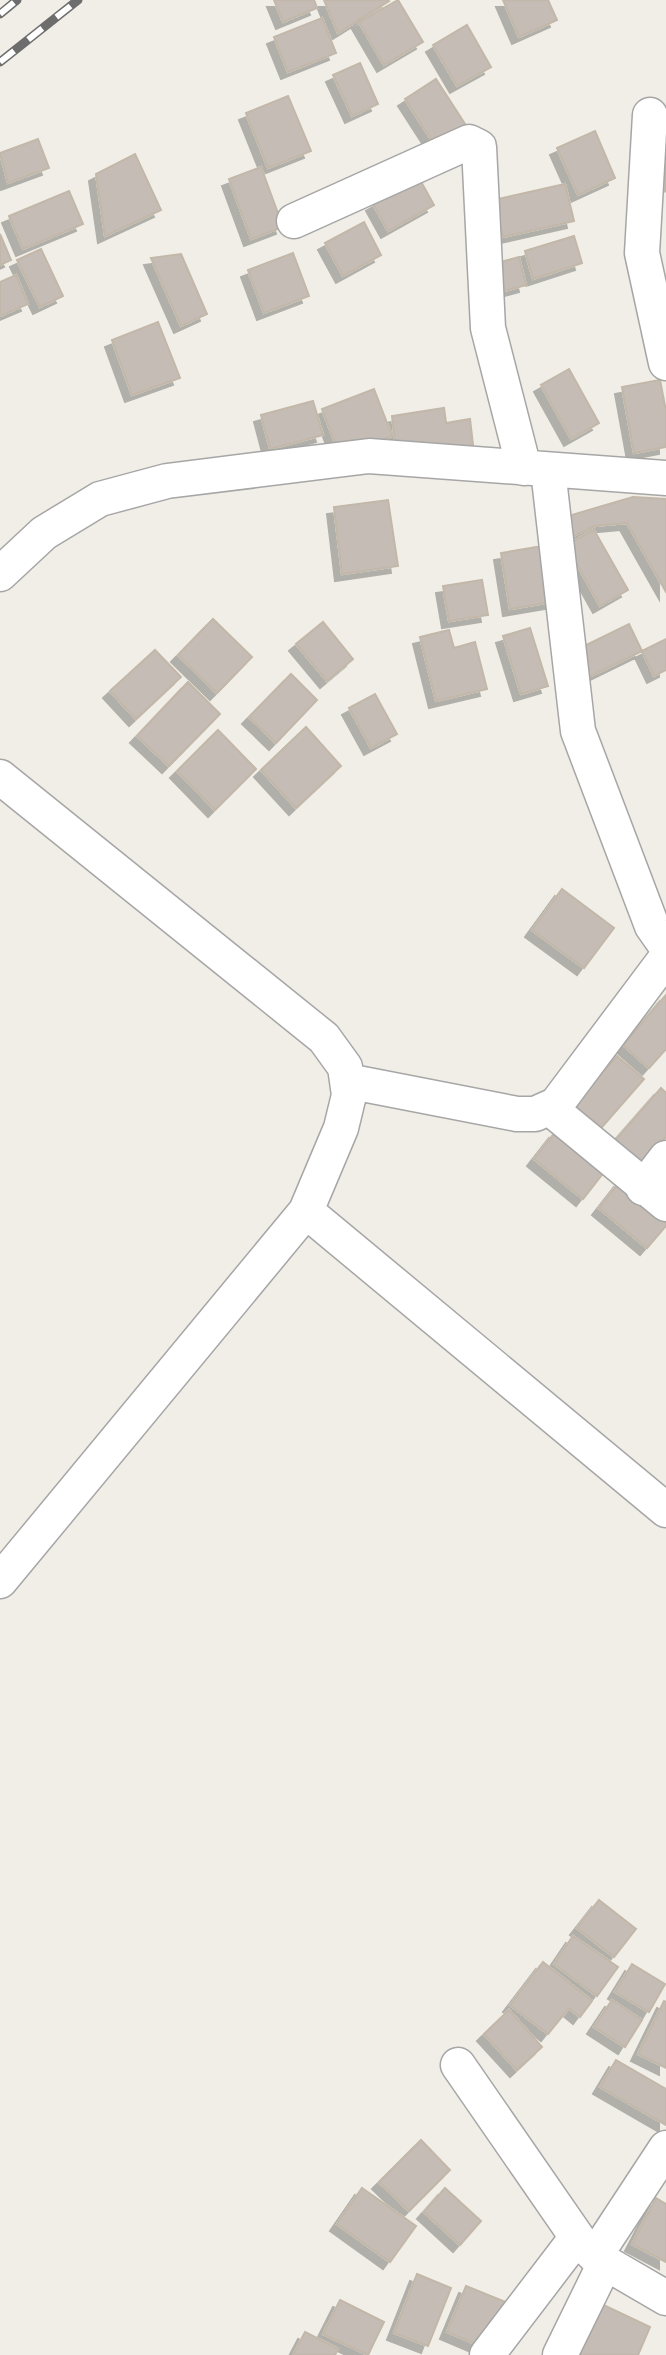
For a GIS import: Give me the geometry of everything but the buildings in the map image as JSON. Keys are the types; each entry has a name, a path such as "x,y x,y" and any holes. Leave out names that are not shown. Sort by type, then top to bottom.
{"street":[{"path":"650,115 642,253 666,363"},
{"path":"294,221 469,142 479,147 488,328 536,469 582,748 652,926 666,946"},
{"path":"0,574 44,533 100,499 167,481 369,456 666,478"},
{"path":"0,777 324,1038 345,1067 349,1095 341,1128 306,1211 0,1581"},
{"path":"552,1110 666,958"},
{"path":"347,1081 517,1114 535,1114 553,1106 552,1110 655,1196 666,1158"},
{"path":"306,1211 662,1499"},
{"path":"458,2065 592,2252 666,2298"},
{"path":"487,2355 592,2252 666,2148"},
{"path":"560,2355 592,2252"}],"railway":[{"path":"0,14 17,0"},
{"path":"0,62 78,0"}]}
